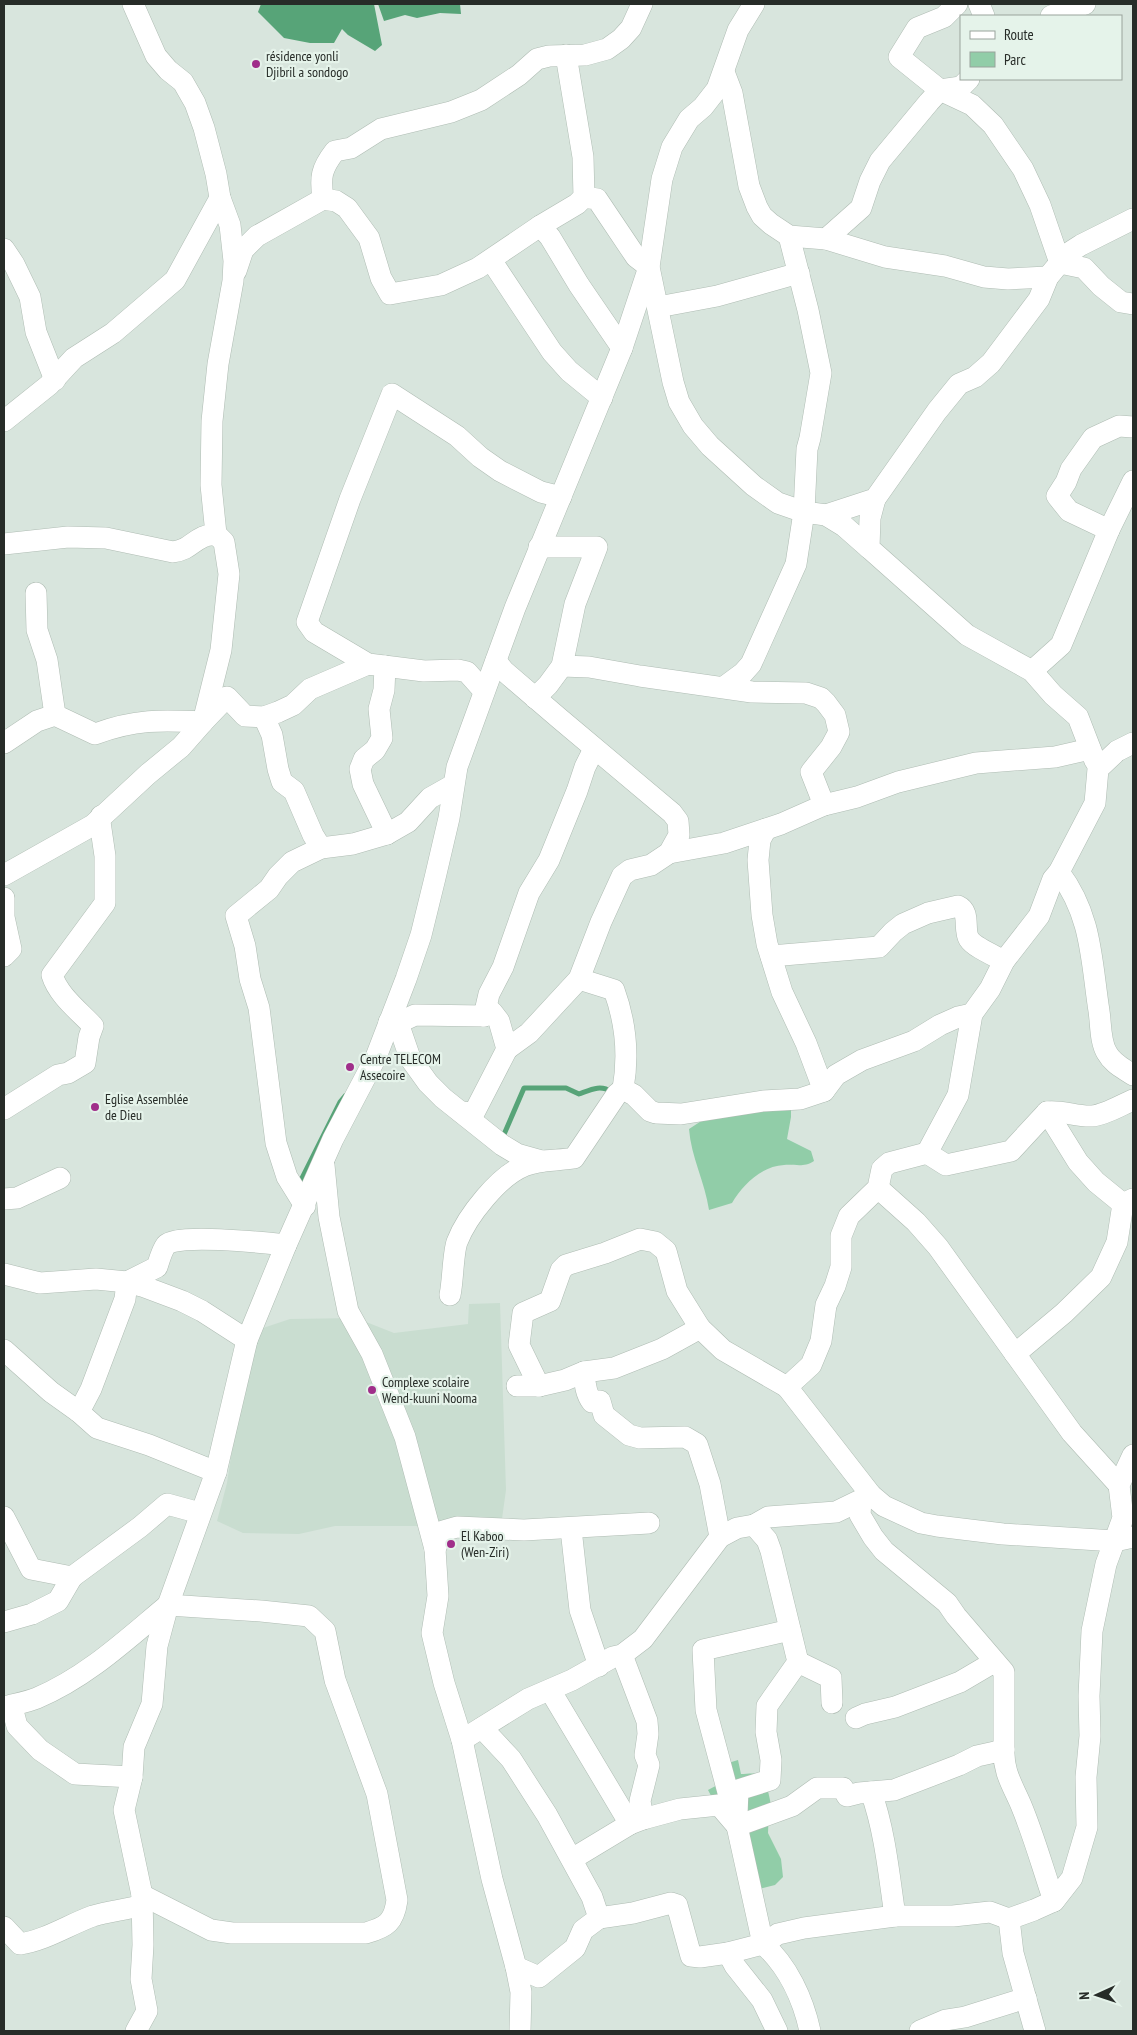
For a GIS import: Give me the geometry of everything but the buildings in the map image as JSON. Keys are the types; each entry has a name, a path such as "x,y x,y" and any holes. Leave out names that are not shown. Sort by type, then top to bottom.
{"street":[{"path":"133,4 156,56 183,82 195,103 204,128 220,198 230,225 234,261 218,364 212,421 211,485 216,534 224,542 229,574 222,650 203,722"},
{"path":"322,199 321,175 334,151 352,148 382,129 404,122 451,112 481,100 519,75 537,59 566,55 585,55 607,49 632,28 642,4"},
{"path":"136,2031 148,2011 141,1979 143,1944 142,1900 124,1810 132,1777 134,1747 152,1704 157,1646 168,1605 216,1472 247,1340 286,1245 333,1139 394,1022 421,935 449,818 457,767 484,690 539,547 622,348 649,267 662,179 672,147 689,119 712,97 724,72 738,30 754,4"},
{"path":"957,4 944,17 918,28 899,56 940,90 972,105 993,125 1024,170 1040,204 1054,270"},
{"path":"1054,15 1085,4"},
{"path":"232,281 243,250 257,236 322,199 336,201 347,208 369,238 381,278 390,294 441,285 478,268 540,226 577,204 584,196 583,157 566,55"},
{"path":"724,72 732,94 749,186 757,207 762,216 788,236 826,240 885,257 945,266 984,277 1008,279 1054,270 1084,268 1101,286 1121,302 1133,304"},
{"path":"826,240 861,208 870,181 880,161 940,90 961,87 968,80"},
{"path":"584,196 597,199 636,257 649,267 663,340 679,402 693,426 710,446 754,486 778,504 804,512 826,515 844,526 967,635 1032,671 1053,695 1078,717 1098,769 1095,803 1050,886 1038,916 1004,961 990,989 972,1014 958,1095 927,1153"},
{"path":"4,421 55,380 74,358 113,333 174,280 220,198"},
{"path":"869,548 870,518 874,499 937,411 959,384 976,377 991,363 1039,299 1054,270 1067,254 1133,219"},
{"path":"540,226 550,237 579,285 622,348"},
{"path":"724,687 743,673 751,664 796,564 804,512 807,449 821,373 799,273 788,236"},
{"path":"4,249 14,264 30,297 36,332 55,380"},
{"path":"491,260 552,352 569,371 602,398"},
{"path":"658,307 717,296 799,273"},
{"path":"484,690 467,672 458,670 424,671 376,665 314,632 307,622 350,499 392,394 456,436 480,458 500,471 541,492 561,497"},
{"path":"1109,530 1069,511 1057,496 1066,482 1071,469 1093,438 1119,426 1133,427"},
{"path":"1032,671 1061,646 1109,530 1133,482"},
{"path":"826,515 874,499"},
{"path":"4,544 68,537 106,538 173,552 182,551 203,537 216,534"},
{"path":"536,698 562,666 575,604 597,548 539,547"},
{"path":"36,593 37,630 47,660 56,715"},
{"path":"496,661 504,671 594,749 672,813 678,821 679,835 669,853"},
{"path":"751,664 752,692"},
{"path":"4,874 93,824 181,747 227,698 245,716 264,717 293,705 310,689 376,665"},
{"path":"376,665 384,690 379,709 382,738 375,750 364,759 360,769 363,784 386,834"},
{"path":"562,666 589,666 640,676 752,692 806,693 821,698 835,715 839,732 831,747 811,772 824,804"},
{"path":"4,743 37,721 56,715 95,734 118,726 146,721 203,722"},
{"path":"264,717 272,735 282,782 294,791 313,835 321,848"},
{"path":"1098,769 1117,751 1133,743"},
{"path":"484,1016 489,994 503,967 529,893 549,860 578,791 585,767 594,749"},
{"path":"461,1112 474,1113 508,1049 529,1033 579,978 597,931 622,876 630,870 651,865 669,853 724,843 798,817 824,804 857,796 898,782 976,763 1055,757 1090,749"},
{"path":"304,1206 286,1178 276,1143 259,1008 250,979 245,946 236,916 269,889 278,876 292,862 321,848 353,844 386,834 408,822 430,798 453,785"},
{"path":"4,1109 58,1074 68,1073 85,1063 89,1037 93,1026 54,983 52,975 105,903 107,893 101,816"},
{"path":"766,829 760,840 758,860 762,915 771,956 782,992 806,1043 824,1092"},
{"path":"1059,872 1069,885 1083,913 1092,955 1105,1051 1119,1066 1133,1075"},
{"path":"4,898 4,917 11,949 4,956"},
{"path":"771,956 879,946 903,924 928,913 958,906 962,908 965,914 968,938 974,944 1004,961"},
{"path":"450,1295 457,1243 472,1211 511,1172 526,1165 542,1161 574,1158 617,1094 623,1089 627,1066 623,1021 614,990 579,978"},
{"path":"394,1022 415,1015 484,1016 492,1012 499,1021 508,1049"},
{"path":"623,1089 634,1095 656,1113 681,1114 762,1102 800,1099 824,1092 836,1075 862,1060 914,1041 940,1025 958,1017 972,1014"},
{"path":"394,1022 410,1058 428,1082 502,1145 517,1154 542,1161"},
{"path":"787,1387 811,1365 821,1341 826,1305 835,1286 840,1266 841,1236 849,1216 878,1188 882,1169 889,1163 927,1153 946,1165 1011,1151 1047,1112 1096,1115 1133,1100"},
{"path":"1015,1354 1064,1313 1101,1276 1117,1242 1128,1201 1096,1182 1078,1162 1047,1112"},
{"path":"324,1161 329,1218 348,1311 372,1354 405,1437 435,1549 438,1596 432,1633 444,1683 462,1740 492,1879 516,1967 521,1992 520,2031"},
{"path":"4,1199 17,1198 60,1178"},
{"path":"878,1188 916,1222 938,1247 1072,1433 1119,1485"},
{"path":"127,1282 157,1267 166,1245 175,1241 193,1239 286,1245"},
{"path":"539,1386 519,1345 523,1313 550,1301 561,1270 566,1265 606,1253 640,1239 655,1242 666,1251 677,1291 700,1328 723,1350 787,1387 866,1498 921,1523 936,1526 1003,1534 1124,1539"},
{"path":"4,1274 40,1283 96,1279 127,1282 182,1301 202,1311 247,1340"},
{"path":"79,1412 91,1389 125,1299 127,1282"},
{"path":"517,1386 539,1386 565,1380 584,1372 614,1368 662,1349 700,1328"},
{"path":"4,1350 51,1392 79,1412 97,1428 149,1445 216,1472"},
{"path":"584,1372 589,1399 592,1402 600,1401 604,1415 629,1435 640,1438 685,1437 697,1444 710,1484 720,1537"},
{"path":"516,1967 539,1977 575,1948 583,1930 599,1918 633,1913 670,1903 677,1904 679,1909 691,1956 700,1957 728,1954 763,1944 778,1934 804,1928 896,1916 953,1916 990,1912 1009,1918 1054,1901 1072,1878 1087,1827 1086,1777 1090,1736 1089,1696 1092,1631 1106,1564 1124,1539 1119,1485 1133,1455"},
{"path":"462,1740 506,1712 599,1666 613,1657 622,1655 643,1638 720,1537 737,1528 754,1525 768,1517 836,1512 866,1498"},
{"path":"866,1498 860,1515 878,1544 911,1575 947,1603 1004,1672 1004,1764 1006,1773 1021,1806 1054,1901"},
{"path":"4,1622 32,1614 58,1601 72,1577 140,1527 167,1504 200,1513"},
{"path":"4,1517 32,1569 72,1577"},
{"path":"435,1549 443,1531 447,1528 524,1530 649,1523"},
{"path":"737,1826 738,1790 770,1780 771,1760 766,1732 767,1706 798,1662 767,1540 754,1525"},
{"path":"571,1528 580,1610 599,1666"},
{"path":"4,1707 36,1698 96,1665 168,1605 309,1616 325,1631 335,1680 376,1794 397,1900 395,1914 388,1924 379,1930 366,1933 232,1933 211,1930 142,1900 94,1916 35,1942 12,1949 4,1927"},
{"path":"790,1630 703,1650 706,1710 737,1826 763,1944 775,1954 789,1976 806,2012 810,2031"},
{"path":"622,1655 647,1721 648,1734 644,1754 649,1765 636,1822"},
{"path":"798,1662 831,1678 832,1703"},
{"path":"856,1718 895,1707 960,1682 994,1662"},
{"path":"550,1690 636,1822"},
{"path":"4,1707 13,1711 17,1726 40,1750 75,1774 132,1777"},
{"path":"482,1728 511,1759 572,1859 592,1897 599,1918"},
{"path":"737,1826 792,1806 817,1788 843,1788 847,1796 894,1790 942,1772 977,1756 1004,1750"},
{"path":"871,1792 887,1858 896,1916"},
{"path":"572,1859 636,1822 680,1809 719,1805 737,1826"},
{"path":"1009,1918 1013,1953 1035,2031"},
{"path":"728,1954 735,1966 762,2000 776,2031"},
{"path":"920,2031 946,2020 964,2017 1026,1998"}],"shaded area":[{"path":"261,4 374,4 382,45 375,51 348,35 342,29 334,43 310,43 284,38 258,12"},
{"path":"378,4 460,4 461,14 440,13 417,18 405,15 384,21"},
{"name":"Complexe scolaire Wend-kuuni Nooma","path":"500,1303 506,1490 501,1526 335,1526 299,1534 243,1533 217,1521 227,1483 236,1423 257,1330 290,1319 356,1318 394,1333 468,1324 469,1304"}],"green space":[{"path":"791,1106 787,1139 811,1151 814,1161 803,1165 784,1165 768,1169 753,1178 732,1203 709,1210 692,1150 689,1129 709,1116"},
{"path":"738,1760 741,1774 758,1774 761,1776 769,1793 771,1806 769,1809 768,1833 781,1859 783,1877 775,1885 748,1892 734,1856 725,1822 708,1790 723,1782 725,1764"}],"waterway":[{"path":"502,1139 524,1088 566,1088 579,1094 603,1088 611,1092 611,1094"},
{"path":"298,1186 340,1102 345,1096"}],"place":[{"name":"résidence yonli Djibril a sondogo","path":"256,64"},
{"name":"Centre TELECOM Assecoire","path":"350,1067"},
{"name":"Eglise Assemblée de Dieu","path":"95,1107"},
{"name":"Complexe scolaire Wend-kuuni Nooma","path":"372,1390"},
{"name":"El Kaboo (Wen-Ziri)","path":"451,1544"}]}
